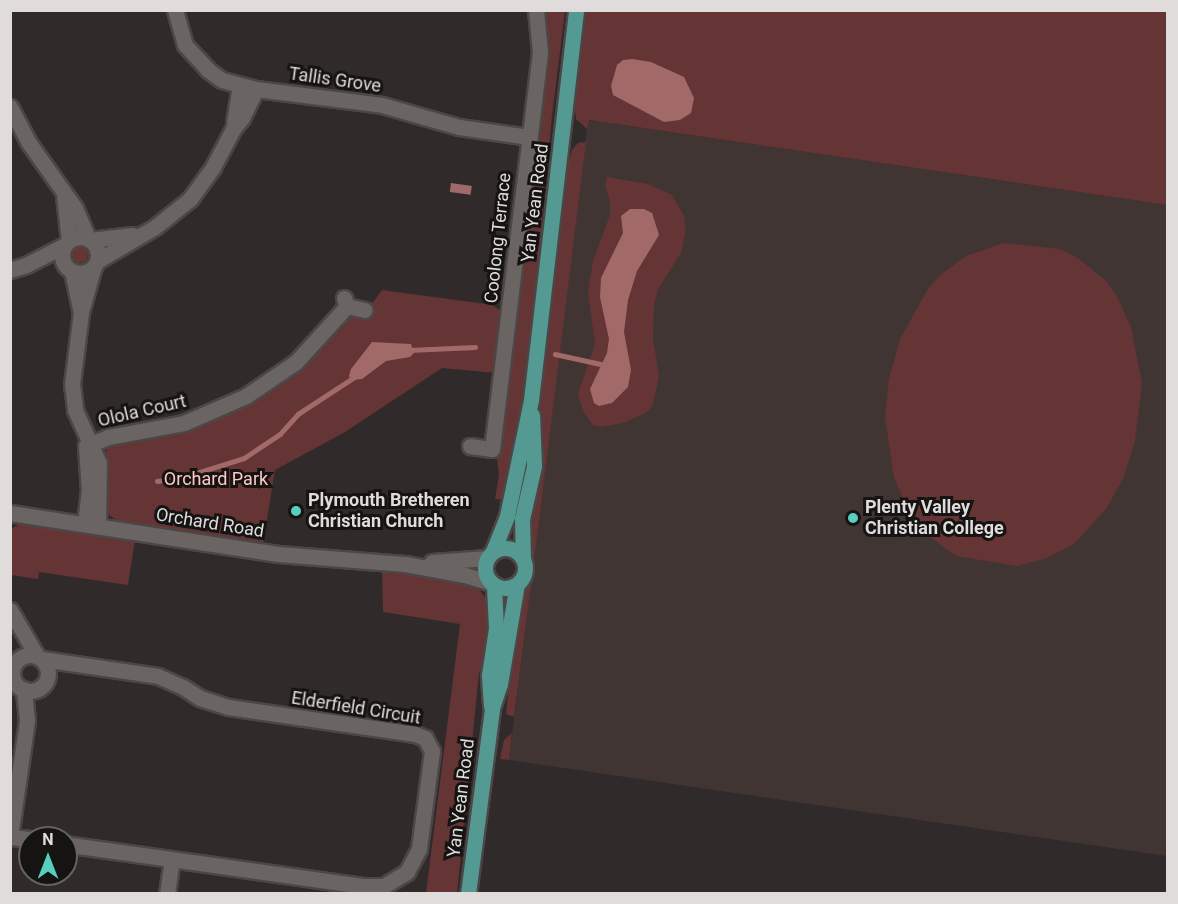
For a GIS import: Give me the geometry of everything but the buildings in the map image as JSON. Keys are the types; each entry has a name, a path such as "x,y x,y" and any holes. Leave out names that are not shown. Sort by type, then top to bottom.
{"main road":[{"name":"Yan Yean Road","path":"490,555 507,516 531,400 576,10"},
{"name":"Yan Yean Road","path":"523,559 522,519 534,466 531,400"},
{"path":"510,548 523,559 525,570 517,584 506,588 492,584 484,568 490,555 510,548"},
{"name":"Yan Yean Road","path":"468,894 492,708 489,675 496,628 492,584"},
{"name":"Yan Yean Road","path":"492,708 501,684 517,584"}],"street":[{"name":"Tallis Grove","path":"175,10 185,45 194,58 222,80 240,86 382,105 459,127 529,137"},
{"name":"Coolong Terrace","path":"470,446 492,449 540,53 536,10"},
{"path":"233,129 240,86"},
{"path":"26,265 84,272 139,234 155,227 190,199 213,167 256,88"},
{"path":"10,107 29,143 75,208 89,240 97,250 81,312 72,384 75,411 87,441 92,524"},
{"path":"63,193 67,243 62,257 70,269 81,312"},
{"path":"10,270 26,265 79,237 89,240 139,234"},
{"name":"Olola Court","path":"87,441 183,423 246,396 296,362 346,302 365,309"},
{"name":"Orchard Road","path":"10,513 278,554 405,564 465,575 492,584"},
{"name":"Orchard Road","path":"405,564 490,555"},
{"path":"10,837 27,720 48,670 14,616"},
{"path":"14,616 12,678 18,687 27,720"},
{"path":"13,665 25,656 39,658"},
{"name":"Elderfield Circuit","path":"39,658 158,676 183,687 200,698 228,707 415,734 425,738 431,746 432,759 419,849 407,872 392,883 363,886 78,846"},
{"name":"Elderfield Circuit","path":"44,681 90,666"},
{"path":"18,687 35,690 44,681"},
{"path":"167,894 172,860"}],"shaded area":[{"path":"623,60 651,62 684,77 694,98 691,113 680,120 664,122 613,95 611,86 617,65"},
{"name":"Plenty Valley Christian College","path":"588,120 1167,205 1167,856 509,760"},
{"path":"451,183 472,186 471,195 450,192"},
{"path":"630,209 644,209 652,213 659,235 637,271 628,300 624,332 631,370 628,387 612,403 599,406 594,403 590,389 607,353 609,339 600,297 601,278 623,233 621,216"},
{"path":"372,342 411,344 414,353 410,357 386,361 362,379 351,380 349,376 351,369"}],"green space":[{"path":"542,11 565,11 552,116 535,296 506,500 495,499 499,475 497,458 545,52"},
{"path":"584,11 1167,11 1167,205 589,120 587,129 576,119 574,103"},
{"path":"586,142 534,561 526,545 540,397 566,171 572,150 578,143"},
{"path":"607,177 648,184 672,195 684,216 686,231 681,253 658,289 654,305 653,339 659,376 653,405 646,413 623,423 600,427 593,425 583,411 578,394 595,344 588,292 593,261 610,215 610,201 605,185"},
{"path":"1004,243 1060,249 1078,258 1106,281 1116,295 1131,327 1142,383 1135,441 1123,479 1106,509 1074,544 1047,558 1017,566 956,556 923,532 907,508 894,477 885,417 889,379 900,339 928,289 940,275 966,256"},
{"path":"80,247 88,255 80,263 72,255"},
{"name":"Orchard Park","path":"382,290 493,305 503,313 496,373 442,368 345,432 275,470 263,544 118,521 109,515 106,506 104,454 112,443 150,437 197,425 249,402 295,370 345,319 372,313 371,305"},
{"path":"21,523 135,539 128,585 39,572 38,579 11,575 11,529"},
{"path":"382,569 476,585 489,603 485,659 479,673 457,893 426,893 460,624 383,612"},
{"path":"531,585 514,717 506,714 512,655 523,591"},
{"path":"512,733 509,760 500,759 504,740"}],"waterway":[{"path":"409,350 475,347"},
{"path":"555,354 605,365"},
{"path":"157,481 184,477 244,458 280,434 298,414 356,376"}],"place":[{"name":"Plymouth Bretheren Christian Church","path":"296,511"},
{"name":"Plenty Valley Christian College","path":"853,518"}]}
